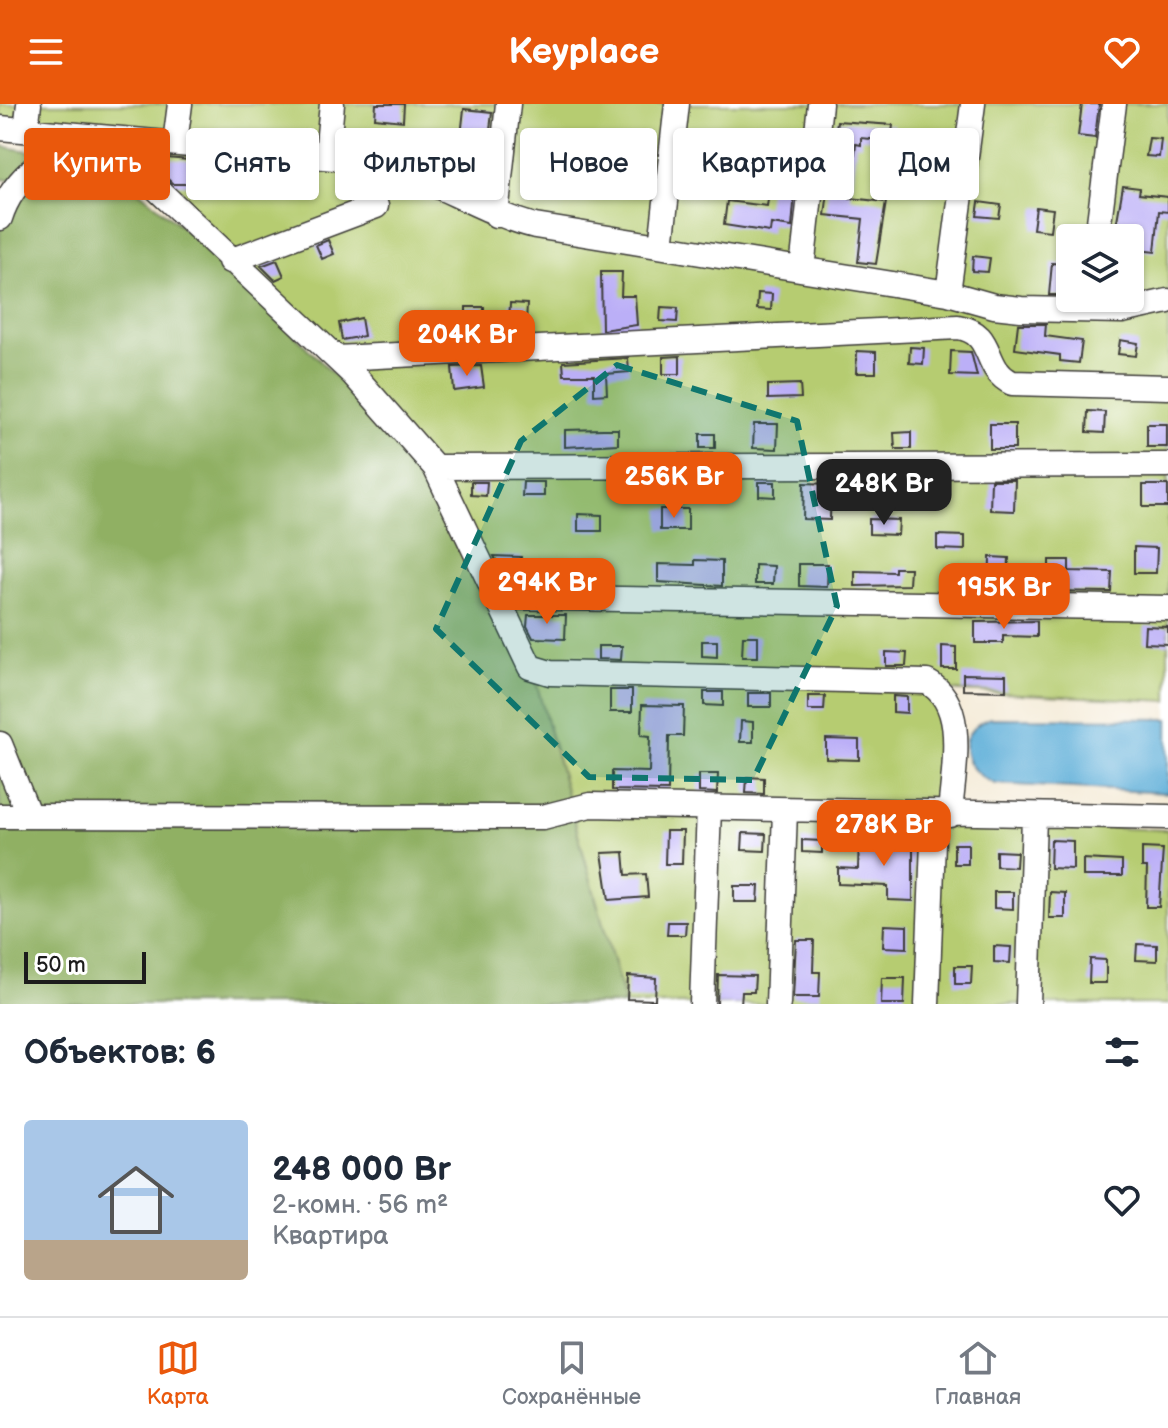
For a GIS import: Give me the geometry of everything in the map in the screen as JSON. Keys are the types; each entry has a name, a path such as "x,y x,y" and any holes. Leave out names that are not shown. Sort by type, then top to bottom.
{"lane":[{"path":"26,128 29,104"},
{"path":"175,143 180,104"},
{"path":"327,155 332,104"},
{"path":"496,215 508,104"},
{"path":"661,246 677,104"},
{"path":"802,269 820,104"},
{"path":"948,293 973,104"},
{"path":"1099,224 1114,104"},
{"path":"0,128 24,130"},
{"path":"170,143 327,155 397,169 496,215 535,226 948,293 1007,308 1056,306"},
{"path":"0,218 6,199 24,176"},
{"path":"165,200 337,358 435,467 500,597 530,667 539,672 927,682 941,692 951,709 954,732 942,814 927,1004"},
{"path":"230,261 376,206"},
{"path":"1144,308 1168,301"},
{"path":"337,358 958,327 983,340 992,368 1012,383 1168,387"},
{"path":"435,467 1168,465"},
{"path":"500,597 1168,608"},
{"path":"0,744 29,816"},
{"path":"0,816 543,817 585,806 1034,817 1168,817"},
{"path":"702,1004 709,808"},
{"path":"778,1004 785,811"},
{"path":"1028,1004 1034,817"}],"highlighted area":[{"path":"617,365 797,421 837,606 753,780 589,777 436,629 521,441"}],"green space":[{"path":"0,104 1168,104 1168,701 939,690 941,822 1168,830 1168,1004 625,1004 536,682 420,456 293,320 161,200 170,200 170,128 24,128 24,136 0,134"},
{"path":"0,146 24,150 24,200 150,200 214,254 370,411 411,458 536,682 625,1004 0,1004 0,210 10,180 0,179"}],"water":[{"path":"990,718 1168,719 1168,793 996,784 975,770 965,752 970,733"}],"building":[{"path":"376,104 404,104 403,121 375,118"},
{"path":"1082,104 1099,104 1095,138 1078,136"},
{"path":"464,109 492,112 490,128 462,128"},
{"path":"837,121 893,125 893,128 870,128 870,139 861,138 861,145 856,144 854,162 854,128 836,128"},
{"path":"1149,138 1161,139 1159,157 1146,156"},
{"path":"170,158 186,160 186,184 170,181"},
{"path":"1123,186 1140,188 1139,194 1168,197 1168,212 1159,211 1155,252 1144,251 1144,224 1116,224"},
{"path":"854,198 886,202 876,264 858,262 863,219 825,215 827,200"},
{"path":"768,200 794,200 792,227 771,224 770,232 724,225 727,201 767,206"},
{"path":"979,202 1001,205 999,218 977,216"},
{"path":"1036,207 1053,209 1050,231 1033,229"},
{"path":"328,240 334,254 322,259 316,245"},
{"path":"973,256 990,258 988,272 972,271"},
{"path":"277,260 284,276 275,280 261,266"},
{"path":"1052,263 1056,263 1056,295 1049,295"},
{"path":"601,272 622,272 621,296 635,296 637,325 602,330"},
{"path":"758,293 772,294 771,310 757,309"},
{"path":"510,303 527,304 526,323 509,322"},
{"path":"466,307 484,307 484,324 466,324"},
{"path":"661,307 678,308 677,322 660,321"},
{"path":"361,318 364,336 342,340 339,323"},
{"path":"1018,324 1046,324 1045,336 1082,341 1079,363 1060,361 1060,355 1015,349"},
{"path":"1120,340 1138,343 1136,356 1118,354"},
{"path":"910,347 924,348 923,364 909,363"},
{"path":"857,351 876,352 876,373 856,373"},
{"path":"951,351 971,352 977,376 950,375"},
{"path":"680,356 680,374 663,374 663,357"},
{"path":"628,358 629,372 606,374 607,394 594,395 594,375 564,375 563,362"},
{"path":"481,366 484,387 454,391 452,367"},
{"path":"800,384 801,398 768,399 768,385"},
{"path":"1088,411 1105,412 1104,433 1087,432"},
{"path":"754,424 778,424 777,449 753,448"},
{"path":"990,424 1015,424 1015,449 990,449"},
{"path":"1147,424 1167,424 1167,447 1147,447"},
{"path":"618,429 618,444 565,447 565,430"},
{"path":"911,432 911,449 895,449 894,433"},
{"path":"700,434 715,434 715,448 700,448"},
{"path":"991,480 1015,480 1014,511 990,510"},
{"path":"471,482 487,482 486,496 471,495"},
{"path":"523,482 544,482 544,496 522,496"},
{"path":"759,482 775,482 775,497 759,496"},
{"path":"804,483 831,484 830,520 803,519"},
{"path":"1143,485 1168,485 1168,507 1143,507"},
{"path":"660,509 688,509 688,530 660,530"},
{"path":"578,514 602,515 602,531 578,531"},
{"path":"869,519 899,520 898,535 869,534"},
{"path":"937,535 965,536 965,550 937,549"},
{"path":"1134,547 1157,548 1156,573 1134,573"},
{"path":"494,556 521,557 521,579 505,579"},
{"path":"990,557 1009,558 1008,590 989,590"},
{"path":"695,560 722,561 722,586 658,582 658,564 695,565"},
{"path":"1049,560 1069,560 1069,571 1112,572 1111,592 1049,591"},
{"path":"556,564 574,565 574,580 555,579"},
{"path":"799,564 828,564 827,587 799,586"},
{"path":"755,565 774,566 773,584 755,584"},
{"path":"895,568 910,568 909,585 855,586 855,571 895,572"},
{"path":"528,615 566,615 565,639 533,638 527,626"},
{"path":"1037,621 1037,637 1003,636 1003,643 975,643 975,622"},
{"path":"1145,626 1168,627 1168,644 1144,643"},
{"path":"743,636 758,636 758,657 742,657"},
{"path":"702,641 717,641 717,657 702,656"},
{"path":"598,646 622,646 621,660 598,659"},
{"path":"942,646 956,647 956,669 942,669"},
{"path":"886,652 907,653 906,666 886,666"},
{"path":"963,674 1006,675 1006,691 963,690"},
{"path":"610,690 632,690 632,712 610,712"},
{"path":"704,692 723,692 723,706 704,705"},
{"path":"748,693 771,693 771,707 748,707"},
{"path":"808,696 825,696 824,710 808,710"},
{"path":"893,696 907,697 907,713 893,712"},
{"path":"642,705 684,706 683,736 669,736 668,791 612,790 612,771 649,772 650,736 641,735"},
{"path":"741,721 753,722 753,742 740,742"},
{"path":"826,739 859,740 859,760 826,759"},
{"path":"699,774 718,774 717,793 699,792"},
{"path":"747,777 764,778 764,794 746,793"},
{"path":"666,831 683,831 682,864 665,864"},
{"path":"743,833 766,834 765,851 742,850"},
{"path":"802,840 822,841 822,853 802,852"},
{"path":"913,840 913,901 888,900 888,886 838,884 838,868 858,869 859,841"},
{"path":"1051,840 1073,841 1073,869 1050,868"},
{"path":"954,844 968,844 968,864 954,864"},
{"path":"1142,848 1163,849 1159,907 1146,907 1147,867 1142,867"},
{"path":"996,851 1017,852 1016,867 996,866"},
{"path":"624,852 626,875 646,874 648,897 609,900 602,853"},
{"path":"1083,859 1122,861 1122,876 1083,876"},
{"path":"734,886 759,886 758,902 734,902"},
{"path":"994,892 1013,892 1013,909 994,908"},
{"path":"1050,892 1065,893 1065,918 1049,918"},
{"path":"668,922 686,922 685,935 667,935"},
{"path":"884,925 907,926 907,948 883,947"},
{"path":"796,940 814,940 813,972 820,972 819,997 793,997"},
{"path":"1137,944 1157,945 1157,961 1136,960"},
{"path":"994,946 1011,947 1010,963 994,962"},
{"path":"1090,959 1106,960 1106,983 1089,983"},
{"path":"955,966 972,966 971,984 955,984"},
{"path":"718,975 755,976 754,992 742,992 741,1004 717,1004"},
{"path":"628,976 656,978 655,1000 627,999"},
{"path":"882,978 905,978 904,1004 881,1004"}]}
